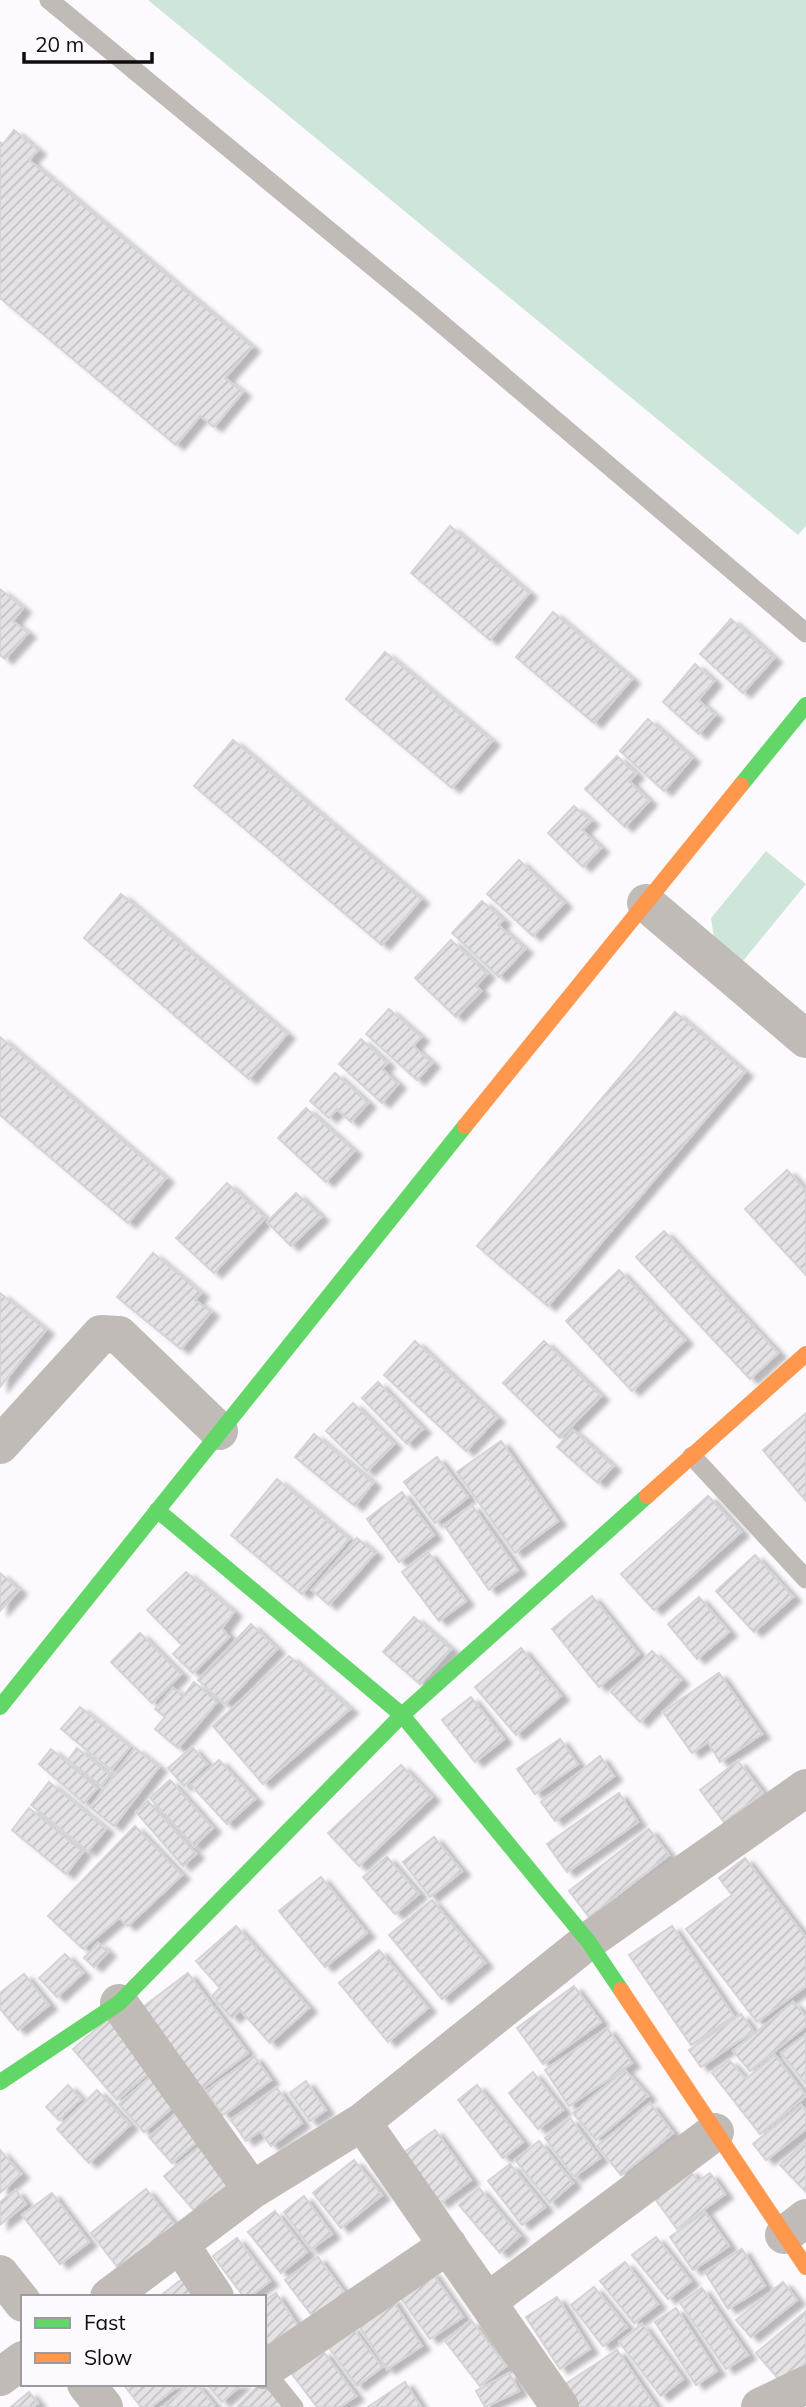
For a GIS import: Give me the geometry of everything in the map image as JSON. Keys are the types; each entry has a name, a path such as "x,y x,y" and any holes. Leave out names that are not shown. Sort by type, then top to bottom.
{"street":[{"path":"0,1707 219,1431 806,705"},
{"path":"646,903 806,1039"},
{"path":"0,1445 101,1334 119,1335 219,1431"},
{"path":"0,2082 119,2003 402,1715 806,1354"},
{"path":"157,1510 402,1715 588,1941 715,2132 795,2226 806,2267"},
{"path":"112,2295 251,2190 362,2122 588,1941 806,1788"},
{"path":"119,2003 251,2190"},
{"path":"362,2122 560,2407"},
{"path":"487,2302 715,2132"},
{"path":"180,2244 214,2295"},
{"path":"266,2369 448,2245"},
{"path":"0,2274 21,2300"},
{"path":"0,2377 21,2361"},
{"path":"760,2407 806,2385"},
{"path":"88,2386 104,2407"}],"lane":[{"path":"49,0 412,300 806,633"},
{"path":"692,1456 806,1579"},
{"path":"266,2372 294,2407"}],"green space":[{"path":"148,0 806,0 806,526 798,535"},
{"path":"766,851 806,884 743,961 714,938 711,918"}],"building":[{"path":"14,130 38,150 29,160 252,347 225,378 243,392 214,427 200,416 176,445 0,298 0,142 3,144"},
{"path":"450,526 529,593 490,640 411,573"},
{"path":"0,589 23,608 13,621 28,633 5,659 0,655"},
{"path":"553,612 632,679 594,723 516,657"},
{"path":"731,619 774,658 743,693 700,654"},
{"path":"385,652 492,741 452,788 346,699"},
{"path":"695,664 714,681 698,700 715,715 699,734 663,702"},
{"path":"648,719 692,758 664,791 620,751"},
{"path":"233,740 421,899 382,945 194,786"},
{"path":"617,756 636,774 629,781 649,801 625,827 585,789"},
{"path":"574,806 591,821 582,830 601,848 583,867 548,833"},
{"path":"519,860 564,903 533,936 487,894"},
{"path":"121,894 287,1034 249,1079 84,938"},
{"path":"482,901 503,920 498,925 525,949 499,977 452,933"},
{"path":"451,940 487,974 476,986 481,991 456,1017 415,978"},
{"path":"389,1009 421,1037 413,1046 432,1063 417,1080 366,1034"},
{"path":"675,1012 745,1072 548,1306 477,1246"},
{"path":"0,1037 166,1178 128,1223 0,1115"},
{"path":"361,1039 387,1063 382,1069 398,1084 382,1103 339,1064"},
{"path":"335,1073 368,1103 351,1122 337,1109 329,1118 310,1101"},
{"path":"306,1108 354,1151 326,1182 278,1138"},
{"path":"787,1170 806,1191 806,1275 745,1209"},
{"path":"227,1183 265,1218 214,1273 176,1238"},
{"path":"296,1193 321,1217 291,1246 267,1222"},
{"path":"664,1231 778,1353 750,1379 636,1257"},
{"path":"153,1253 201,1293 195,1300 211,1312 181,1349 117,1297"},
{"path":"619,1270 685,1340 632,1391 566,1321"},
{"path":"0,1293 46,1330 0,1387"},
{"path":"415,1341 497,1418 466,1451 384,1375"},
{"path":"544,1341 601,1396 560,1438 503,1383"},
{"path":"378,1382 423,1429 407,1444 362,1398"},
{"path":"353,1403 394,1444 367,1471 326,1431"},
{"path":"806,1413 806,1501 763,1450"},
{"path":"573,1430 613,1466 598,1483 557,1447"},
{"path":"314,1434 373,1483 355,1506 295,1457"},
{"path":"501,1441 558,1521 515,1553 457,1472"},
{"path":"437,1457 468,1497 435,1523 404,1482"},
{"path":"277,1479 349,1539 302,1594 231,1535"},
{"path":"402,1492 434,1535 399,1562 367,1519"},
{"path":"708,1496 741,1532 654,1610 621,1574"},
{"path":"472,1505 518,1570 489,1590 444,1525"},
{"path":"357,1538 375,1553 329,1605 312,1590"},
{"path":"428,1552 466,1601 439,1621 402,1572"},
{"path":"755,1555 793,1597 754,1632 716,1591"},
{"path":"186,1572 234,1612 222,1628 229,1637 193,1673 173,1654 182,1645 147,1610"},
{"path":"0,1573 19,1590 0,1611"},
{"path":"592,1596 639,1654 599,1687 552,1629"},
{"path":"699,1597 729,1632 697,1659 668,1624"},
{"path":"414,1617 451,1649 420,1684 383,1652"},
{"path":"251,1624 277,1649 225,1704 198,1680"},
{"path":"140,1633 181,1674 152,1703 111,1662"},
{"path":"521,1648 561,1696 516,1735 475,1687"},
{"path":"652,1651 681,1680 640,1722 611,1692"},
{"path":"289,1656 350,1709 263,1784 213,1726"},
{"path":"719,1673 762,1734 720,1762 708,1742 692,1753 663,1712"},
{"path":"194,1682 217,1702 178,1748 155,1729 165,1717 155,1709 173,1688 183,1696"},
{"path":"471,1697 504,1739 475,1762 442,1720"},
{"path":"80,1707 130,1747 111,1770 61,1729"},
{"path":"560,1739 578,1764 535,1794 517,1769"},
{"path":"192,1747 207,1764 184,1786 168,1768"},
{"path":"77,1748 110,1775 101,1786 68,1760"},
{"path":"135,1748 159,1767 114,1826 90,1807"},
{"path":"51,1749 97,1788 84,1803 39,1764"},
{"path":"600,1756 614,1776 555,1821 541,1802"},
{"path":"219,1760 255,1799 227,1824 191,1785"},
{"path":"738,1761 763,1793 724,1822 700,1790"},
{"path":"401,1765 432,1797 359,1866 328,1833"},
{"path":"170,1780 213,1828 194,1846 150,1798"},
{"path":"49,1782 106,1829 88,1851 31,1805"},
{"path":"619,1793 638,1822 567,1872 547,1844"},
{"path":"148,1801 196,1854 183,1866 136,1812"},
{"path":"29,1808 83,1852 66,1874 12,1830"},
{"path":"135,1826 182,1875 128,1926 119,1918 83,1949 48,1916"},
{"path":"649,1829 669,1855 589,1917 569,1891"},
{"path":"434,1837 462,1871 430,1897 403,1862"},
{"path":"387,1857 419,1894 395,1914 363,1877"},
{"path":"745,1858 806,1938 806,1986 757,2022 686,1929 732,1895 719,1878"},
{"path":"321,1877 367,1933 325,1967 279,1911"},
{"path":"432,1900 485,1963 442,1999 389,1935"},
{"path":"236,1926 309,2008 270,2043 240,2010 232,2018 212,1996 220,1988 196,1961"},
{"path":"672,1926 734,2016 691,2045 629,1955"},
{"path":"98,1943 108,1952 94,1967 84,1958"},
{"path":"379,1950 428,2008 388,2042 339,1983"},
{"path":"65,1954 83,1973 57,1997 39,1978"},
{"path":"188,1973 248,2053 200,2090 139,2010"},
{"path":"24,1974 49,2005 18,2030 0,2009 0,1993"},
{"path":"574,1986 601,2022 543,2064 517,2028"},
{"path":"793,2002 806,2017 806,2026 750,2071 733,2051"},
{"path":"741,2014 753,2031 701,2067 689,2050"},
{"path":"108,2019 152,2070 117,2100 73,2049"},
{"path":"607,2028 632,2063 569,2106 545,2070"},
{"path":"806,2034 806,2084 781,2053"},
{"path":"775,2055 806,2096 760,2134 712,2073 729,2060 746,2079"},
{"path":"254,2056 271,2080 223,2115 206,2091"},
{"path":"625,2070 648,2096 596,2140 573,2113"},
{"path":"156,2072 181,2100 144,2132 119,2104"},
{"path":"533,2072 563,2110 538,2129 509,2093"},
{"path":"306,2081 326,2110 310,2121 290,2093"},
{"path":"68,2085 81,2099 59,2120 46,2107"},
{"path":"477,2085 523,2142 503,2158 458,2100"},
{"path":"277,2088 302,2123 271,2146 260,2131 246,2141 231,2120"},
{"path":"97,2090 130,2125 89,2163 57,2129"},
{"path":"650,2103 673,2133 621,2175 597,2146"},
{"path":"801,2105 806,2111 806,2129 766,2160 753,2144"},
{"path":"183,2107 206,2134 172,2163 149,2137"},
{"path":"570,2118 600,2158 574,2177 545,2138"},
{"path":"435,2130 471,2180 440,2203 403,2153"},
{"path":"539,2141 573,2183 550,2203 515,2160"},
{"path":"806,2141 806,2192 780,2165"},
{"path":"204,2143 237,2184 199,2216 164,2176"},
{"path":"0,2150 21,2174 0,2193"},
{"path":"354,2160 382,2195 341,2228 313,2193"},
{"path":"510,2164 545,2207 522,2225 488,2181"},
{"path":"690,2170 698,2181 710,2173 725,2194 677,2229 653,2196"},
{"path":"479,2188 520,2236 500,2253 459,2205"},
{"path":"146,2189 178,2229 122,2273 91,2233"},
{"path":"16,2190 26,2204 0,2225 0,2202"},
{"path":"52,2193 89,2242 60,2264 22,2215"},
{"path":"304,2196 332,2234 311,2249 284,2212"},
{"path":"275,2211 307,2252 281,2273 248,2232"},
{"path":"705,2212 729,2246 693,2270 670,2237"},
{"path":"656,2237 691,2281 668,2299 632,2255"},
{"path":"237,2238 270,2281 252,2295 242,2295 213,2256"},
{"path":"742,2249 765,2286 728,2309 705,2272"},
{"path":"318,2257 346,2295 314,2318 285,2280"},
{"path":"625,2262 658,2304 634,2323 600,2281"},
{"path":"431,2271 463,2317 430,2339 398,2294"},
{"path":"182,2279 194,2295 162,2295"},
{"path":"783,2282 797,2300 751,2337 736,2320"},
{"path":"594,2287 627,2327 603,2346 571,2305"},
{"path":"702,2288 748,2355 726,2369 680,2303"},
{"path":"276,2293 298,2326 269,2346 266,2341 266,2300"},
{"path":"557,2297 590,2349 560,2369 526,2317"},
{"path":"391,2298 422,2346 387,2369 356,2321"},
{"path":"676,2308 717,2371 696,2385 655,2322"},
{"path":"806,2311 806,2362 782,2383 756,2353"},
{"path":"471,2320 506,2366 480,2386 445,2341"},
{"path":"642,2324 683,2379 661,2396 619,2342"},
{"path":"351,2326 382,2367 357,2386 326,2344"},
{"path":"617,2350 656,2407 575,2407 561,2387"},
{"path":"323,2351 356,2396 340,2407 317,2407 292,2374"},
{"path":"509,2373 519,2391 485,2407 476,2391"},
{"path":"405,2382 421,2407 368,2407"},
{"path":"125,2386 177,2386 151,2407 141,2407"},
{"path":"188,2386 199,2386 214,2405 212,2407 162,2407"},
{"path":"209,2386 240,2386 222,2402"},
{"path":"258,2386 265,2386 285,2407 237,2407"},
{"path":"29,2392 38,2403 33,2407 11,2407"}],"traffic: fast":[{"path":"741,785 806,705"},
{"path":"0,1707 465,1126"},
{"path":"0,2082 119,2003 402,1715 647,1496"},
{"path":"157,1510 402,1715 588,1941 621,1990"}],"traffic: slow":[{"path":"465,1126 741,785"},
{"path":"647,1496 806,1354"},
{"path":"621,1990 806,2267"}]}
